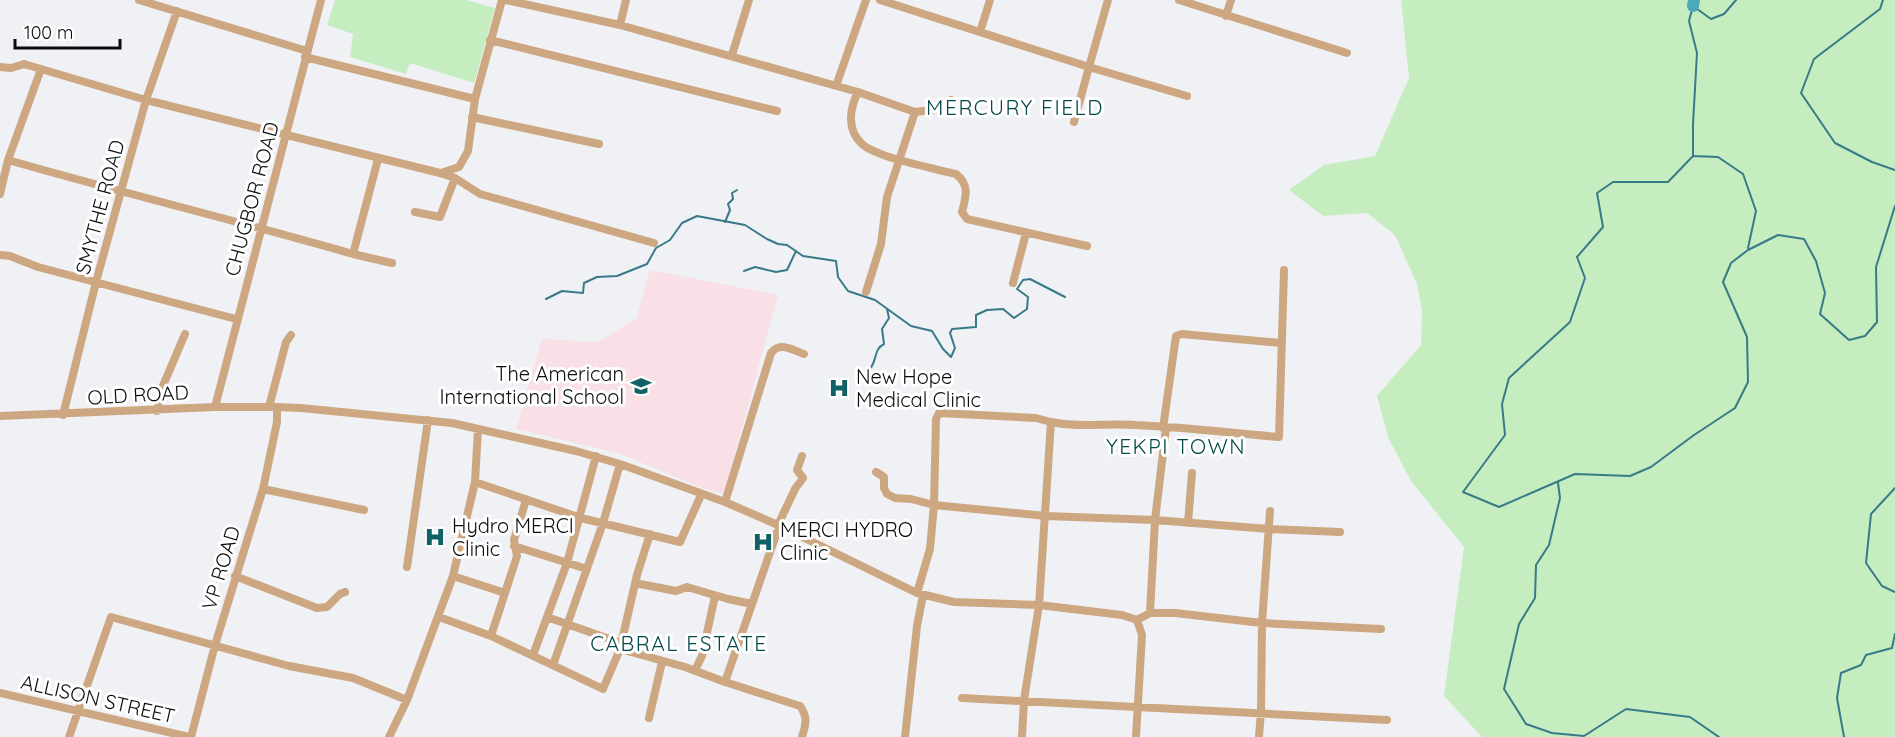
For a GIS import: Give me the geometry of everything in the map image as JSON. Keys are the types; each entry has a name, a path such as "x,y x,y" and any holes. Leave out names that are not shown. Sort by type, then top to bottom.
{"street":[{"path":"139,0 306,54 475,99"},
{"name":"CHUGBOR ROAD","path":"214,407 321,0"},
{"path":"440,173 459,167 468,151 475,99 490,40 504,0 620,25 732,55 858,92 915,112 939,109 951,100"},
{"path":"620,25 626,0"},
{"path":"732,55 749,0"},
{"path":"836,86 866,0"},
{"path":"880,0 1187,96"},
{"path":"980,32 990,0"},
{"path":"1074,122 1108,0"},
{"path":"1179,0 1347,53"},
{"path":"1226,16 1231,0"},
{"name":"SMYTHE ROAD","path":"63,415 96,282 146,100 177,11"},
{"path":"490,40 777,111"},
{"path":"0,67 11,68 24,64 146,100 440,173 455,178 480,194 654,243"},
{"path":"0,194 8,160 41,69"},
{"path":"858,92 850,106 850,117 852,127 861,143 873,150 956,174 963,179 967,189 962,212 967,219 1087,246"},
{"path":"866,292 880,244 887,197 915,112"},
{"path":"472,117 599,144"},
{"path":"353,254 378,159"},
{"path":"8,160 392,263"},
{"path":"415,212 440,217 455,178"},
{"path":"1013,283 1026,233"},
{"path":"0,255 236,319"},
{"path":"905,737 920,594 930,549 934,505 936,419 939,412 1036,418 1072,426 1134,425 1279,437 1284,270"},
{"path":"157,411 162,388 185,334"},
{"path":"1150,614 1155,520 1176,336 1182,334 1281,343"},
{"name":"VP ROAD","path":"190,737 235,576 263,489 278,422 273,407 283,352 291,335"},
{"path":"724,502 771,353 775,348 781,346 804,354"},
{"name":"OLD ROAD","path":"0,416 214,407 273,407 428,420 597,456 620,464 724,502 780,526 920,594 954,602 1039,605 1122,615 1137,620"},
{"path":"407,567 428,420"},
{"path":"1022,737 1024,700 1039,605 1051,422"},
{"path":"389,737 407,700 453,576 475,482 478,429"},
{"path":"532,655 567,563 597,456"},
{"path":"725,682 777,532 795,489 803,478 797,470 802,456"},
{"path":"553,665 603,523 620,464"},
{"path":"876,472 884,477 884,488 887,494 895,498 911,499 934,505 1046,516 1155,520 1340,532"},
{"path":"1188,523 1192,473"},
{"path":"475,482 581,518 681,542 701,495"},
{"path":"263,489 364,510"},
{"path":"491,636 517,556 514,546 526,500"},
{"path":"1259,737 1262,623 1270,511"},
{"path":"439,618 491,636 603,689 621,646 635,583 650,534"},
{"path":"514,546 587,569"},
{"path":"235,576 317,608 327,607 345,592"},
{"path":"453,576 505,593"},
{"path":"635,583 676,591 687,587 752,604"},
{"path":"695,670 702,656 715,596"},
{"path":"1136,737 1142,635 1137,620 1150,614 1175,613 1262,623 1381,629"},
{"path":"69,737 76,711 111,617 289,666 353,678 407,700"},
{"path":"547,617 663,662 695,670 800,706 806,715 802,737"},
{"path":"649,718 663,662"},
{"name":"ALLISON STREET","path":"0,693 190,737"},
{"path":"962,698 1387,720"}],"shaded area":[{"name":"The American International School","path":"650,270 778,295 724,494 705,489 618,453 516,429 542,339 598,342 636,319"}],"green space":[{"path":"335,0 466,0 495,8 474,83 410,63 406,74 350,57 353,34 327,25"},
{"path":"1401,0 1895,0 1895,737 1482,737 1444,696 1464,547 1411,481 1388,437 1377,396 1421,345 1422,311 1417,284 1395,235 1367,213 1323,216 1289,190 1324,165 1375,156 1409,78"}],"waterway":[{"path":"1693,6 1694,0"},
{"path":"1736,0 1724,14 1711,19 1693,6 1689,21 1697,53 1693,156 1668,182 1613,182 1597,193 1603,227 1577,257 1585,278 1570,322 1509,378 1502,404 1505,435 1463,492 1499,507 1575,474 1630,476 1651,467 1735,408 1748,382 1747,337 1723,282 1731,263 1748,250 1778,235 1804,239 1816,261 1825,293 1820,314 1849,340 1865,336 1877,322 1876,267 1895,206"},
{"path":"1883,0 1880,9 1814,59 1801,93 1835,143 1872,162 1895,170"},
{"path":"1693,156 1718,157 1743,174 1756,211 1748,248"},
{"path":"725,222 730,210 728,204 733,199 732,193 737,190"},
{"path":"546,299 562,291 583,293 584,283 597,277 617,276 647,264 656,248 670,240 682,223 697,216 745,225 767,239 787,245 803,256 836,261 838,277 848,291 875,300 911,326 932,331 951,357 955,348 950,333 952,329 976,327 976,315 987,310 1003,309 1014,318 1027,309 1028,297 1017,289 1023,280 1030,279 1065,297"},
{"path":"744,271 755,267 776,272 787,270 796,251"},
{"path":"866,374 873,365 878,350 884,344 882,329 889,318 887,309"},
{"path":"1558,483 1560,498 1549,545 1536,565 1535,598 1519,624 1504,689 1526,724 1552,733 1584,736 1626,709 1690,717 1719,737"},
{"path":"1895,488 1871,514 1866,563 1882,586 1895,592"},
{"path":"1844,737 1837,698 1841,673 1861,665 1866,655 1892,648 1895,634"}],"place":[{"name":"The American International School","path":"641,386"},
{"name":"New Hope Medical Clinic","path":"839,388"},
{"name":"Hydro MERCI Clinic","path":"435,537"},
{"name":"MERCI HYDRO Clinic","path":"763,542"}],"district":[{"name":"MERCURY FIELD","path":"1015,108"},
{"name":"YEKPI TOWN","path":"1176,447"},
{"name":"CABRAL ESTATE","path":"679,644"}]}
